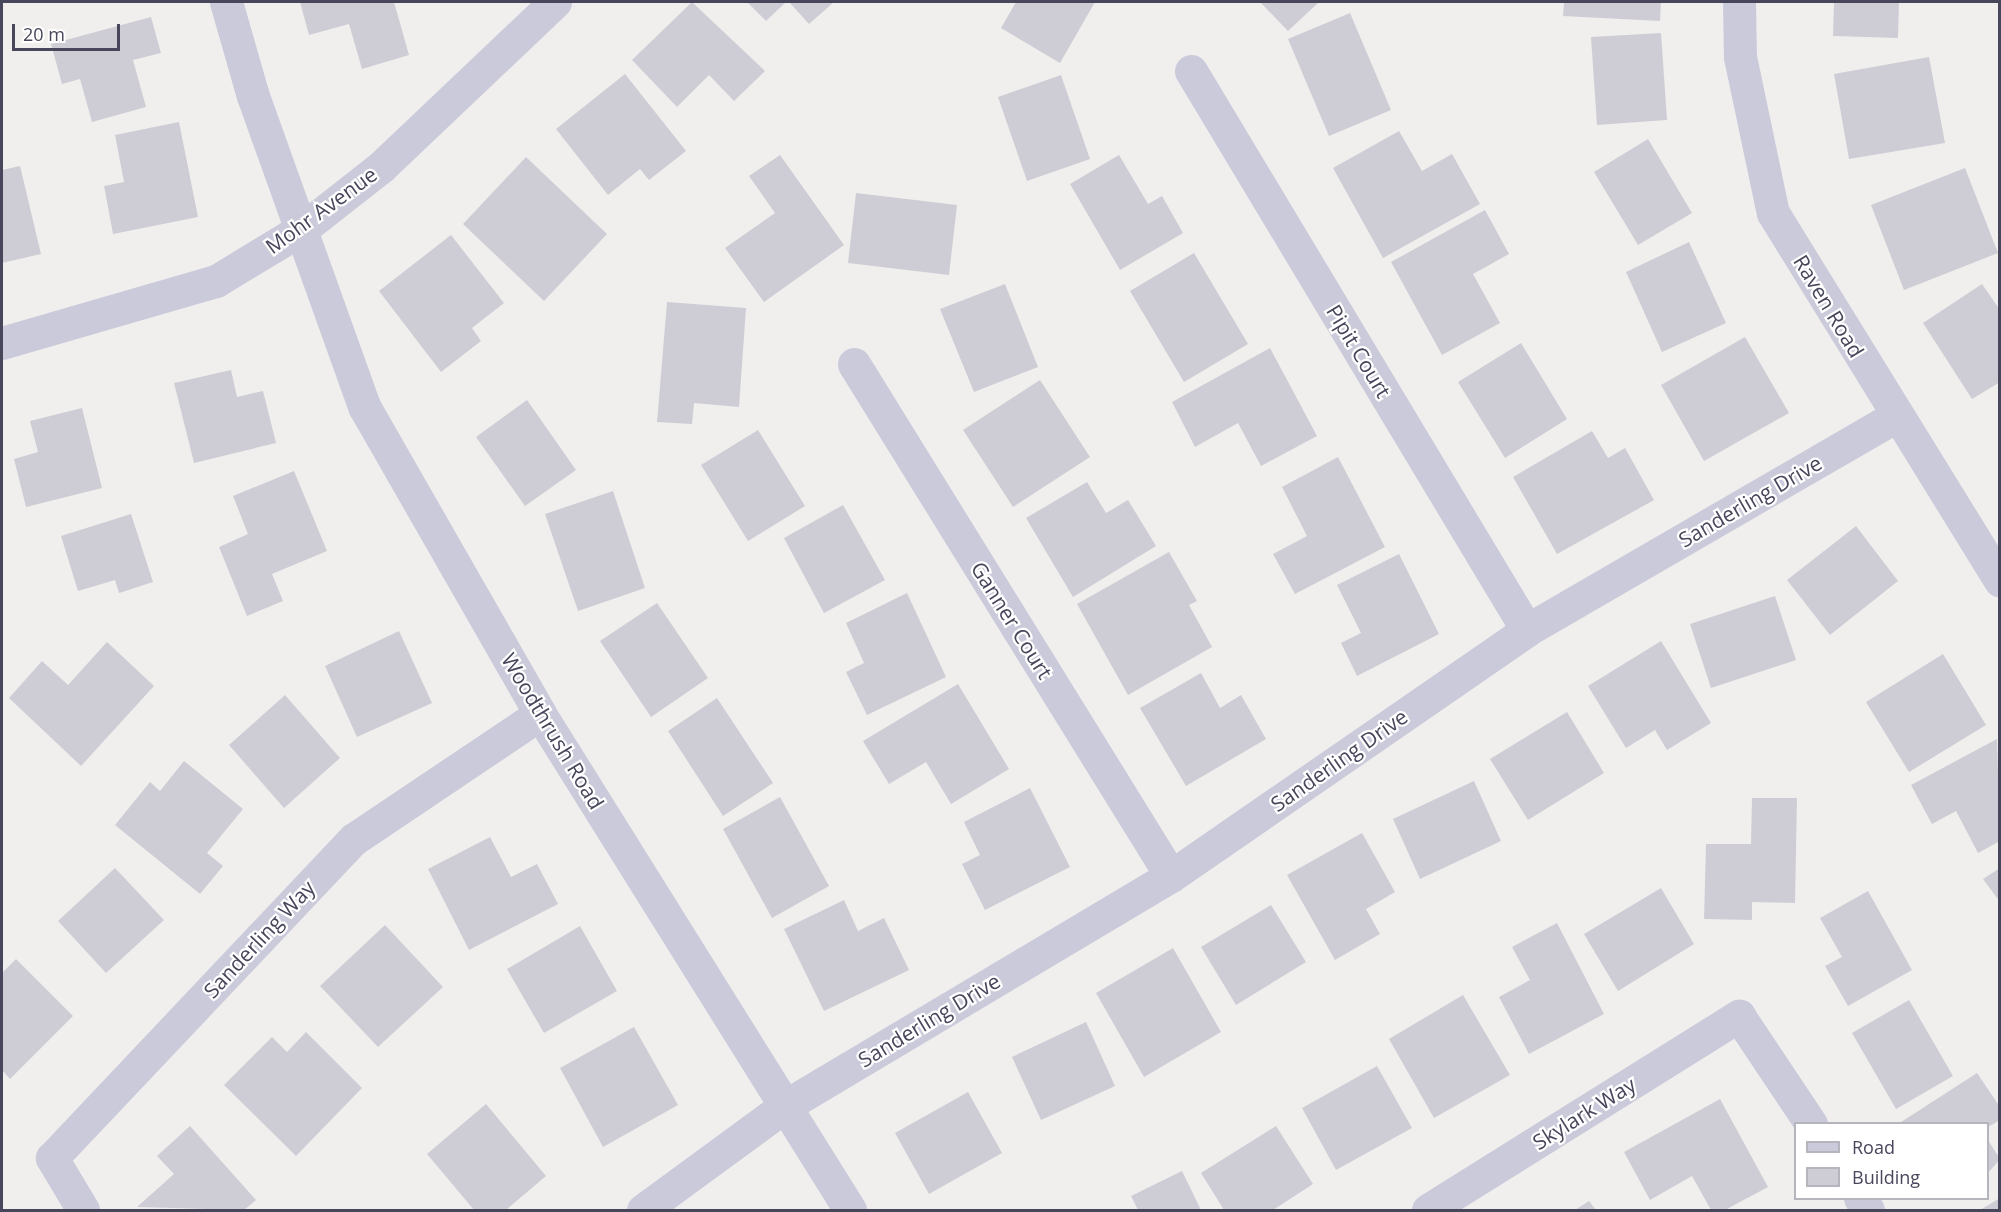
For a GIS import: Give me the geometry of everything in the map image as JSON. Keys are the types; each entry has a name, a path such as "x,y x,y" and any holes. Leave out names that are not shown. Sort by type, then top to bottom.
{"street":[{"name":"Woodthrush Road","path":"226,2 365,408 540,714 850,1210"},
{"name":"Mohr Avenue","path":"2,343 216,281 302,229 381,166 555,2"},
{"name":"Raven Road","path":"1739,2 1740,57 1773,213 1895,417 2000,580"},
{"name":"Pipit Court","path":"1191,71 1527,630"},
{"name":"Ganner Court","path":"854,363 1171,876"},
{"name":"Sanderling Drive","path":"785,1106 1171,876 1527,630 1895,417"},
{"name":"Sanderling Way","path":"84,1210 52,1158 354,839 540,714"},
{"name":"Skylark Way","path":"1428,1210 1739,1016 1809,1122"},
{"path":"644,1210 785,1106"}],"building":[{"path":"300,2 394,2 409,55 362,69 349,24 309,35"},
{"path":"692,2 765,71 734,101 709,75 677,107 632,60"},
{"path":"747,2 786,2 766,21"},
{"path":"789,2 834,2 809,24"},
{"path":"1016,2 1095,2 1060,63 1001,28"},
{"path":"1260,2 1319,2 1288,31"},
{"path":"1564,2 1661,2 1660,21 1563,16"},
{"path":"1834,2 1899,2 1898,38 1833,36"},
{"path":"1350,13 1391,110 1329,136 1288,39"},
{"path":"151,17 161,53 133,60 146,107 92,122 80,79 62,84 51,44"},
{"path":"1661,33 1667,120 1597,125 1591,37"},
{"path":"1929,57 1945,143 1849,159 1834,74"},
{"path":"625,74 686,151 649,180 640,169 608,195 556,129"},
{"path":"1061,75 1090,159 1027,181 998,97"},
{"path":"179,122 198,217 113,234 104,186 124,182 115,135"},
{"path":"1399,131 1422,171 1452,154 1480,204 1383,258 1333,168"},
{"path":"1648,139 1692,213 1638,245 1594,172"},
{"path":"780,155 844,245 764,302 725,248 775,213 749,176"},
{"path":"1119,155 1148,204 1162,196 1183,233 1120,270 1070,184"},
{"path":"526,157 607,234 544,301 463,224"},
{"path":"20,166 41,254 2,263 2,170"},
{"path":"1965,168 1998,253 1904,290 1871,205"},
{"path":"856,193 957,205 949,275 848,263"},
{"path":"1485,210 1509,254 1473,274 1500,323 1442,355 1391,262"},
{"path":"451,235 504,303 472,328 481,341 441,372 379,291"},
{"path":"1689,242 1726,323 1662,352 1626,272"},
{"path":"1194,253 1248,344 1184,382 1130,291"},
{"path":"1005,284 1038,367 974,392 940,309"},
{"path":"1982,284 2000,310 2000,382 1972,399 1923,323"},
{"path":"667,302 746,308 739,407 694,403 692,424 657,422"},
{"path":"1745,337 1789,413 1704,461 1661,385"},
{"path":"1521,343 1567,419 1505,458 1458,382"},
{"path":"1270,348 1317,436 1261,466 1238,423 1195,447 1172,402"},
{"path":"231,370 237,397 263,391 276,443 194,463 174,383"},
{"path":"1040,380 1090,457 1013,507 963,430"},
{"path":"527,400 576,470 525,506 476,437"},
{"path":"82,408 102,488 26,507 14,459 38,452 30,421"},
{"path":"758,430 805,506 748,541 701,465"},
{"path":"1592,431 1608,458 1625,448 1654,500 1557,554 1513,477"},
{"path":"1338,457 1385,547 1295,594 1273,554 1307,536 1282,487"},
{"path":"294,471 327,551 272,574 283,601 247,616 219,547 248,534 233,496"},
{"path":"1087,482 1106,513 1128,500 1156,546 1073,597 1026,518"},
{"path":"613,491 645,588 578,611 545,514"},
{"path":"843,505 885,580 824,613 784,538"},
{"path":"131,514 153,582 119,593 115,580 78,591 61,536"},
{"path":"1856,526 1898,581 1830,635 1787,580"},
{"path":"1169,552 1197,601 1189,605 1212,647 1128,695 1077,604"},
{"path":"1399,554 1439,634 1357,676 1341,643 1361,633 1337,585"},
{"path":"907,593 946,677 867,715 846,672 864,663 846,623"},
{"path":"1775,596 1796,660 1711,688 1690,624"},
{"path":"657,603 708,678 651,717 600,641"},
{"path":"399,631 432,703 357,737 325,666"},
{"path":"1661,641 1711,723 1667,750 1655,730 1626,748 1588,686"},
{"path":"107,642 154,686 81,766 9,698 42,661 68,685"},
{"path":"1943,654 1986,725 1909,772 1866,702"},
{"path":"1201,673 1220,708 1241,695 1266,739 1186,786 1140,708"},
{"path":"958,684 1009,769 951,804 926,762 889,784 863,741"},
{"path":"285,695 340,758 284,808 229,745"},
{"path":"717,698 773,783 723,816 668,731"},
{"path":"1567,712 1604,773 1528,820 1490,759"},
{"path":"1997,739 2000,841 1978,853 1956,811 1932,824 1911,785"},
{"path":"184,761 243,809 207,853 223,866 200,894 115,825 150,782 160,791"},
{"path":"1474,781 1501,841 1420,879 1393,819"},
{"path":"1030,788 1070,867 985,910 962,864 980,855 964,822"},
{"path":"780,797 829,886 772,918 723,829"},
{"path":"1752,798 1797,798 1795,903 1752,902 1752,920 1704,919 1706,844 1751,844"},
{"path":"1362,833 1395,892 1366,909 1380,934 1335,960 1287,875"},
{"path":"490,837 511,877 537,864 558,904 469,950 428,869"},
{"path":"115,868 164,920 106,973 58,921"},
{"path":"2000,868 2000,902 1983,879"},
{"path":"1661,888 1694,944 1618,991 1584,934"},
{"path":"1868,891 1912,970 1848,1006 1825,966 1842,957 1820,918"},
{"path":"844,900 858,931 884,918 909,970 824,1011 784,929"},
{"path":"1271,905 1306,962 1236,1005 1201,947"},
{"path":"1557,923 1604,1014 1529,1054 1499,997 1530,980 1512,947"},
{"path":"385,925 443,987 378,1047 320,986"},
{"path":"580,926 617,991 544,1033 507,969"},
{"path":"1173,948 1221,1032 1144,1077 1096,993"},
{"path":"16,959 73,1016 10,1079 2,1070 2,973"},
{"path":"1463,995 1510,1075 1434,1118 1389,1039"},
{"path":"1909,1000 1953,1076 1896,1109 1852,1033"},
{"path":"1086,1022 1115,1086 1041,1120 1012,1057"},
{"path":"634,1027 678,1105 603,1147 560,1068"},
{"path":"306,1032 362,1088 296,1156 224,1085 272,1037 287,1052"},
{"path":"1377,1066 1412,1128 1336,1170 1302,1108"},
{"path":"1977,1073 2000,1107 2000,1120 1989,1126 1989,1122 1901,1122"},
{"path":"968,1092 1002,1153 929,1194 895,1133"},
{"path":"1720,1099 1768,1187 1725,1210 1711,1210 1692,1176 1650,1200 1624,1152"},
{"path":"486,1104 546,1176 506,1210 474,1210 427,1154"},
{"path":"190,1126 256,1200 244,1210 137,1207 174,1174 157,1156"},
{"path":"1276,1126 1313,1184 1273,1210 1224,1210 1201,1173"},
{"path":"1989,1142 2000,1159 1989,1172"},
{"path":"1182,1171 1201,1210 1138,1210 1131,1196"},
{"path":"2000,1198 2000,1210 1980,1210"},
{"path":"1589,1201 1596,1210 1575,1210"}]}
